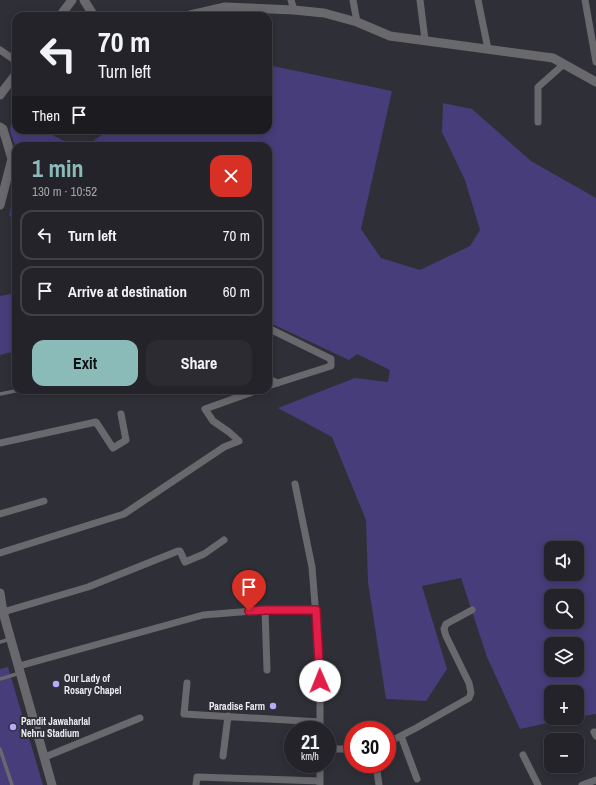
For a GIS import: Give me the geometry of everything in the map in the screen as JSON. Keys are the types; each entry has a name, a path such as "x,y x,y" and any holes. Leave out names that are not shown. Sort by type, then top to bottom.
{"street":[{"path":"63,12 72,0"},
{"path":"84,0 92,12"},
{"path":"291,0 294,10"},
{"path":"353,0 357,22"},
{"path":"420,0 425,40"},
{"path":"478,0 488,49"},
{"path":"585,0 596,62"},
{"path":"199,12 225,4 324,14 357,22 390,36 553,58 596,82"},
{"path":"0,50 12,58"},
{"path":"538,122 538,87 564,64"},
{"path":"0,95 12,79"},
{"path":"0,127 3,129 12,159 0,205"},
{"path":"272,330 331,359 331,366 272,385"},
{"path":"272,380 278,383"},
{"path":"0,553 124,514 224,447 239,441 230,432 213,421 205,409 247,394"},
{"path":"0,443 96,422 113,448 126,440 120,414"},
{"path":"295,484 312,567 320,667 320,721"},
{"path":"0,514 44,500"},
{"path":"2,613 88,587 178,551 180,551 185,562 204,554 224,540"},
{"path":"0,593 2,613 11,639 52,785"},
{"path":"20,670 203,615 265,610 316,610"},
{"path":"265,610 267,670"},
{"path":"396,738 469,698 471,692 469,683 444,629 446,624 472,610"},
{"path":"187,683 184,714 305,721"},
{"path":"223,756 228,716"},
{"path":"45,757 140,718"},
{"path":"401,736 417,779"},
{"path":"523,756 538,785"},
{"path":"377,773 379,785"},
{"path":"196,785 197,777 223,781 320,783"},
{"path":"582,785 596,780"}],"lane":[{"path":"0,394 12,392"},
{"path":"0,642 11,639"},
{"path":"0,679 20,670"},
{"path":"0,749 12,785"}],"shaded area":[{"path":"272,66 392,91 361,229 381,258 420,270 470,246 480,230 465,180 442,132 443,103 472,109 531,161 596,198 596,714 584,716 584,685 544,685 544,724 520,729 487,657 461,578 422,586 447,669 426,701 386,699 368,582 366,520 332,437 278,408 355,378 388,382 390,370 357,354 349,360 272,324 272,142 92,142 103,134 272,134"},
{"path":"12,115 12,134 50,134 67,142 14,142 10,131"},
{"path":"12,204 12,217 9,216"},
{"path":"12,294 12,352 0,355 0,296"},
{"name":"Pandit Jawaharlal Nehru Stadium","path":"8,667 43,785 0,785 0,669"}],"place":[{"name":"Our Lady of Rosary Chapel","path":"56,684"},
{"name":"Paradise Farm","path":"273,706"},
{"name":"Pandit Jawaharlal Nehru Stadium","path":"13,727"}],"route":[{"path":"249,611 316,610 320,681"}]}
